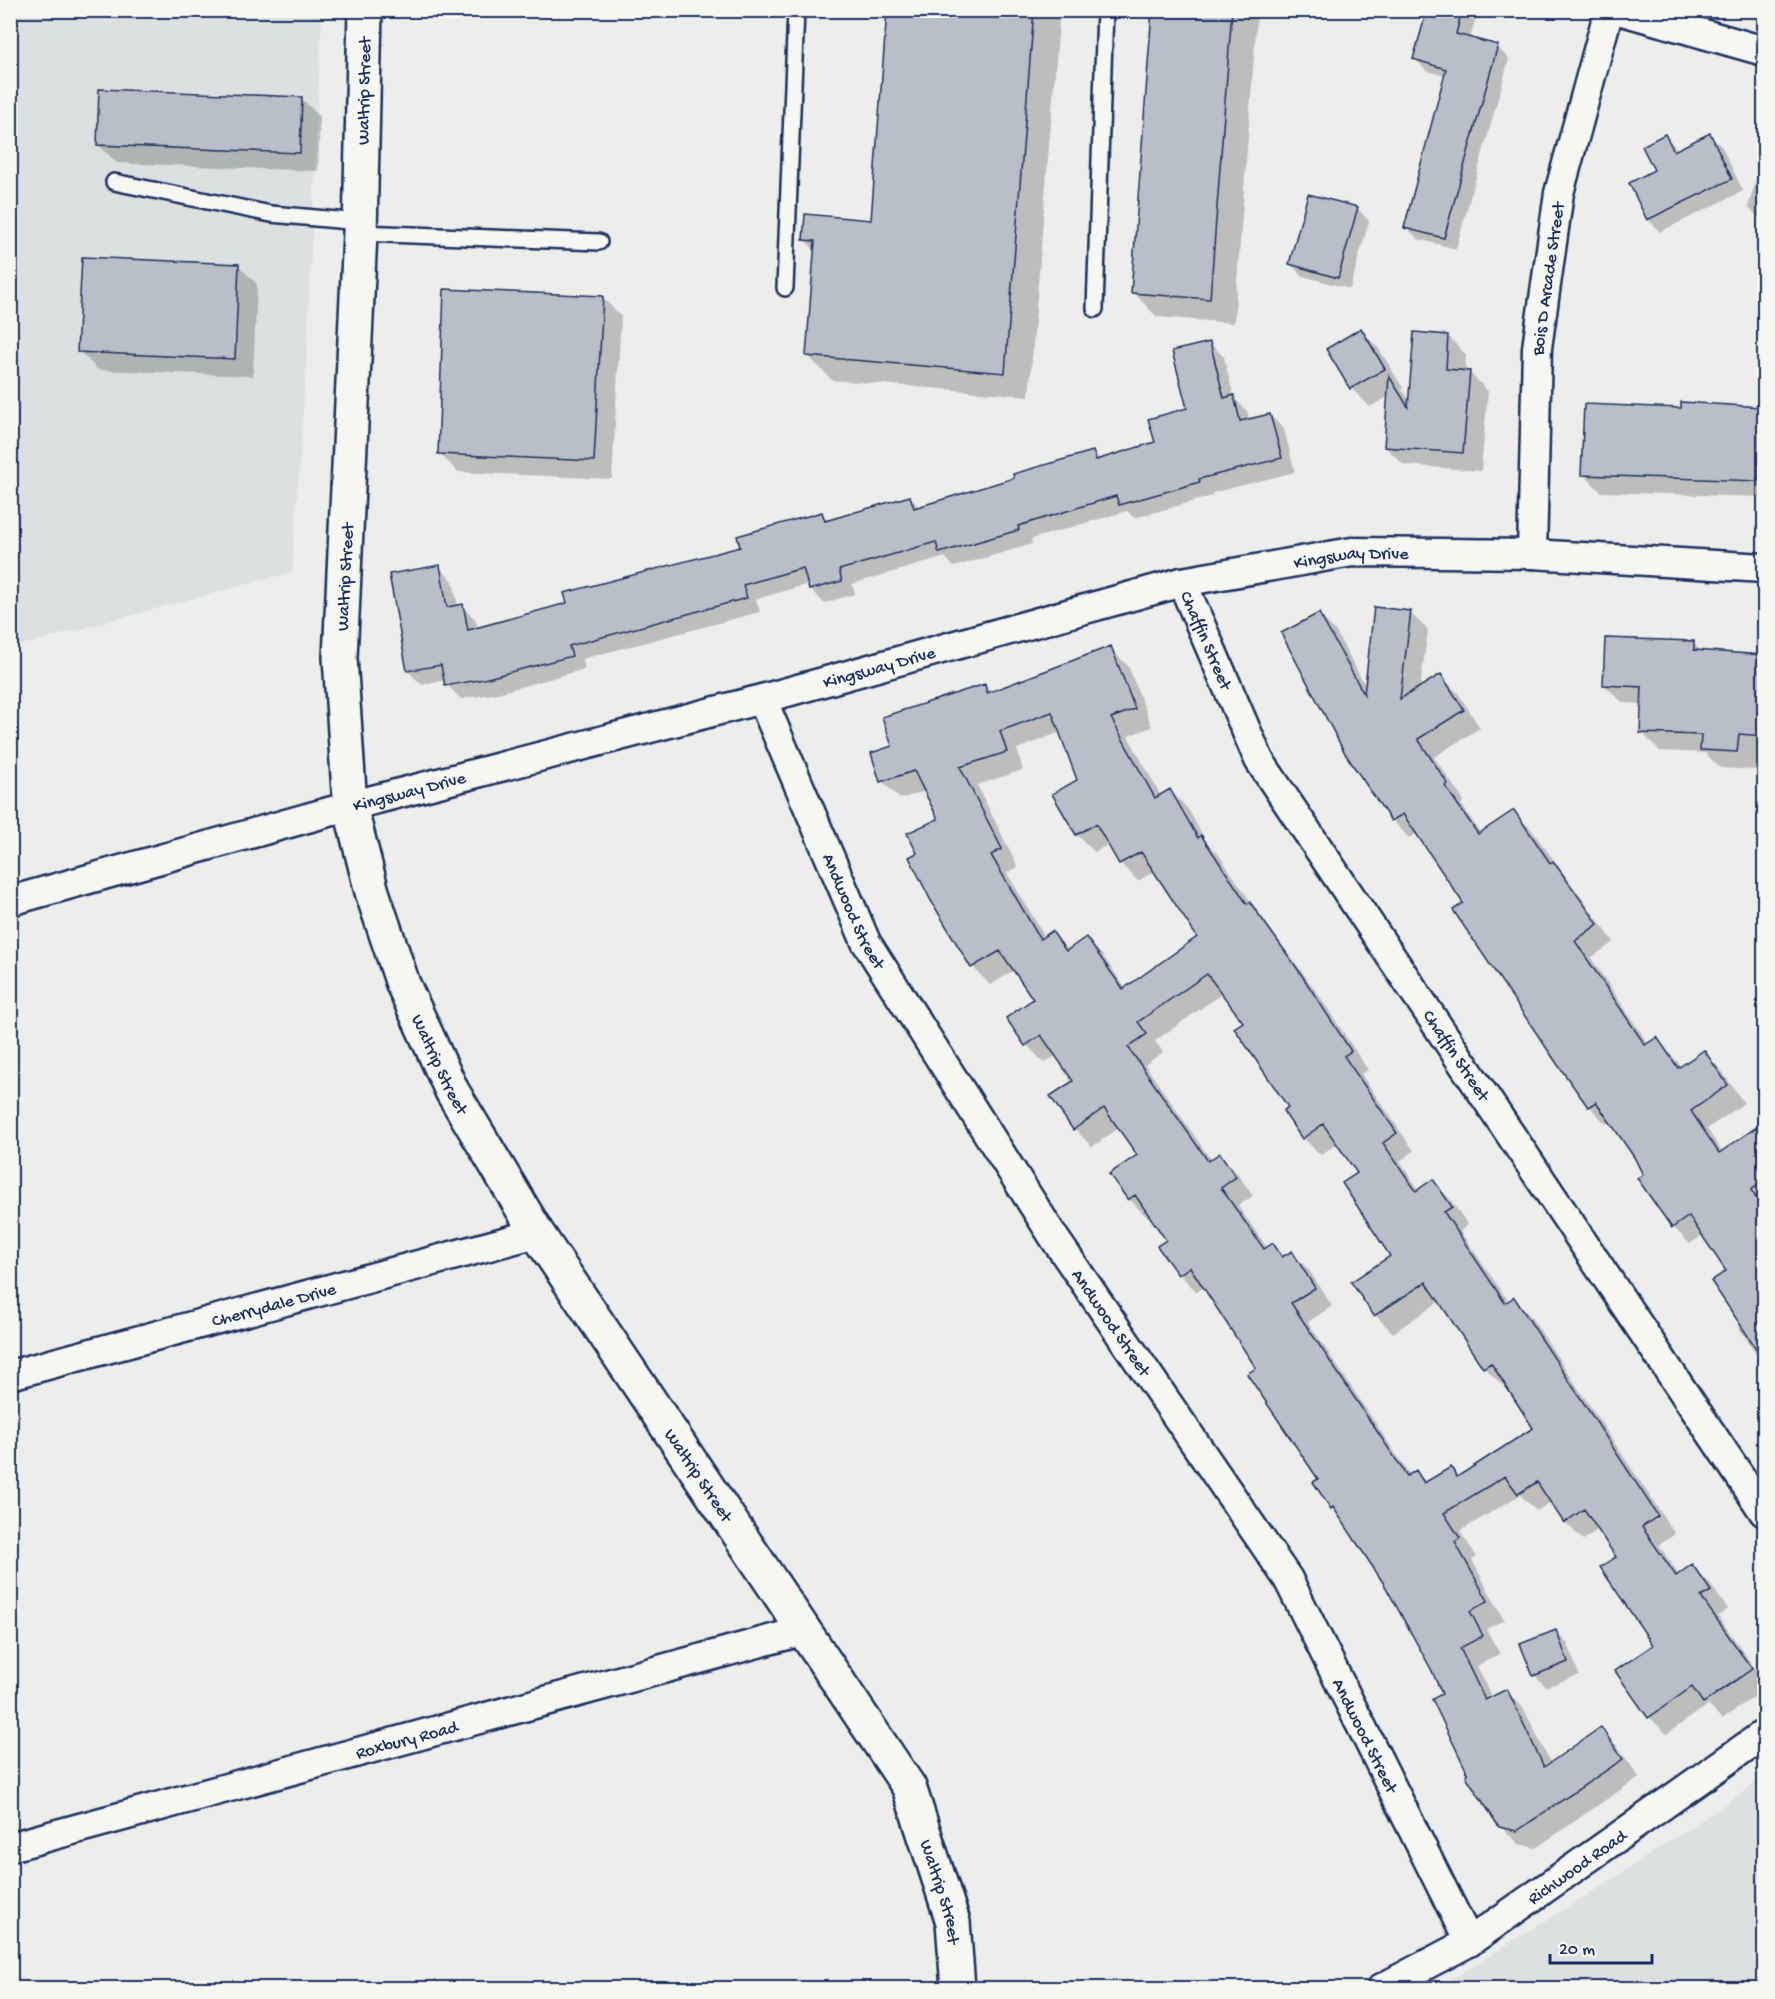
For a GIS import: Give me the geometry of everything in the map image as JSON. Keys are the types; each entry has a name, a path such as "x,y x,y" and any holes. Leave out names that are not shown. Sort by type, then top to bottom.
{"street":[{"name":"Waltrip Street","path":"365,10 360,228 340,658 350,806 372,892 403,984 452,1091 537,1233 909,1787 953,1922 958,1989"},
{"name":"Bois D Arcade Street","path":"1532,554 1537,348 1559,193 1609,10"},
{"path":"1619,10 1764,51"},
{"name":"Kingsway Drive","path":"10,901 350,806 762,699 1182,582 1352,552 1532,554 1764,567"},
{"name":"Chaffin Street","path":"1182,582 1259,760 1764,1512"},
{"name":"Andwood Street","path":"762,699 866,942 1055,1239 1288,1579 1468,1942"},
{"name":"Cherrydale Drive","path":"10,1375 537,1233"},
{"name":"Roxbury Road","path":"10,1847 802,1630"},
{"name":"Richwood Road","path":"1382,1989 1468,1942 1764,1734"}],"lane":[{"path":"785,288 796,10"},
{"path":"1095,309 1106,10"},
{"path":"114,182 271,214 360,228 599,242"}],"shaded area":[{"path":"11,11 322,11 306,366 292,572 11,648"},
{"path":"1764,1778 1764,1988 1437,1988 1608,1882"}],"building":[{"path":"887,10 1034,10 1005,373 806,356 815,241 803,240 805,214 871,220"},
{"path":"1152,10 1232,10 1210,299 1131,293"},
{"path":"1427,10 1462,10 1456,34 1498,45 1444,238 1404,228 1446,69 1413,59"},
{"path":"99,89 302,97 300,153 97,145"},
{"path":"1710,133 1732,179 1647,220 1629,183 1654,170 1642,146 1665,134 1674,151"},
{"path":"1308,194 1358,207 1338,278 1289,264"},
{"path":"82,257 239,264 235,359 77,352"},
{"path":"444,289 603,296 594,461 438,454"},
{"path":"1361,328 1385,369 1350,389 1326,349"},
{"path":"1414,332 1448,335 1446,369 1470,371 1463,453 1384,447 1389,376 1408,407"},
{"path":"1210,342 1224,398 1234,395 1240,421 1270,414 1282,458 1199,479 1200,482 1119,505 1116,496 1018,526 1019,530 939,553 936,542 839,570 842,581 809,590 803,568 743,585 747,598 569,646 572,656 484,679 445,686 441,665 407,671 389,574 440,565 447,607 463,604 468,630 567,603 564,593 740,547 737,536 822,512 825,521 910,496 914,508 1014,478 1013,474 1093,451 1096,460 1155,442 1148,419 1187,408 1172,351"},
{"path":"1681,402 1762,407 1758,481 1581,475 1584,404 1681,408"},
{"path":"1374,607 1411,611 1400,699 1441,674 1464,710 1418,739 1448,784 1445,786 1478,834 1514,810 1550,863 1553,861 1598,924 1575,941 1645,1045 1657,1037 1678,1068 1704,1050 1728,1085 1691,1111 1719,1153 1764,1122 1764,1181 1751,1190 1764,1210 1764,1360 1711,1281 1726,1271 1689,1216 1672,1228 1637,1178 1643,1175 1634,1157 1596,1102 1588,1107 1558,1065 1453,910 1463,903 1403,814 1391,821 1346,755 1281,633 1319,613 1364,694"},
{"path":"1605,638 1694,641 1694,650 1764,655 1764,736 1739,734 1737,752 1700,750 1701,735 1640,733 1642,687 1603,685"},
{"path":"1111,646 1135,709 1111,718 1155,798 1170,789 1198,838 1201,835 1247,904 1250,902 1299,971 1351,1051 1344,1056 1397,1133 1383,1143 1416,1191 1433,1179 1452,1207 1444,1212 1505,1303 1514,1297 1658,1516 1642,1527 1676,1576 1692,1564 1711,1591 1701,1597 1752,1669 1703,1703 1692,1687 1648,1718 1615,1671 1653,1645 1600,1567 1616,1557 1584,1509 1564,1523 1537,1482 1518,1494 1505,1476 1444,1513 1460,1538 1455,1542 1488,1601 1470,1611 1483,1636 1460,1648 1485,1700 1507,1689 1544,1767 1601,1727 1623,1759 1517,1831 1499,1827 1466,1776 1468,1774 1432,1699 1442,1694 1431,1669 1384,1584 1333,1507 1331,1509 1313,1482 1318,1479 1247,1374 1256,1368 1190,1267 1178,1275 1157,1246 1166,1240 1135,1195 1128,1200 1109,1174 1137,1155 1104,1108 1073,1130 1050,1096 1073,1081 1041,1035 1025,1046 1006,1018 1033,999 1000,951 971,968 930,899 909,857 917,853 907,833 938,819 914,771 880,782 871,753 892,746 882,717 985,684 987,693","holes":["1052,712 1077,780 1052,794 1076,835 1096,824 1119,864 1141,852 1197,937 1123,989 1086,937 1066,951 1052,931 1040,939 991,855 1002,849 960,767 1007,752 1000,731","1207,974 1243,1022 1234,1028 1288,1107 1283,1111 1302,1139 1323,1124 1357,1173 1342,1183 1390,1256 1351,1282 1374,1316 1426,1282 1483,1368 1491,1363 1533,1428 1457,1477 1451,1467 1424,1483 1416,1470 1407,1476 1291,1303 1315,1288 1292,1251 1282,1257 1273,1243 1264,1249 1221,1188 1236,1177 1220,1153 1208,1161 1128,1047 1147,1034 1138,1022"]},
{"path":"1556,1630 1568,1662 1533,1676 1520,1644"}]}
